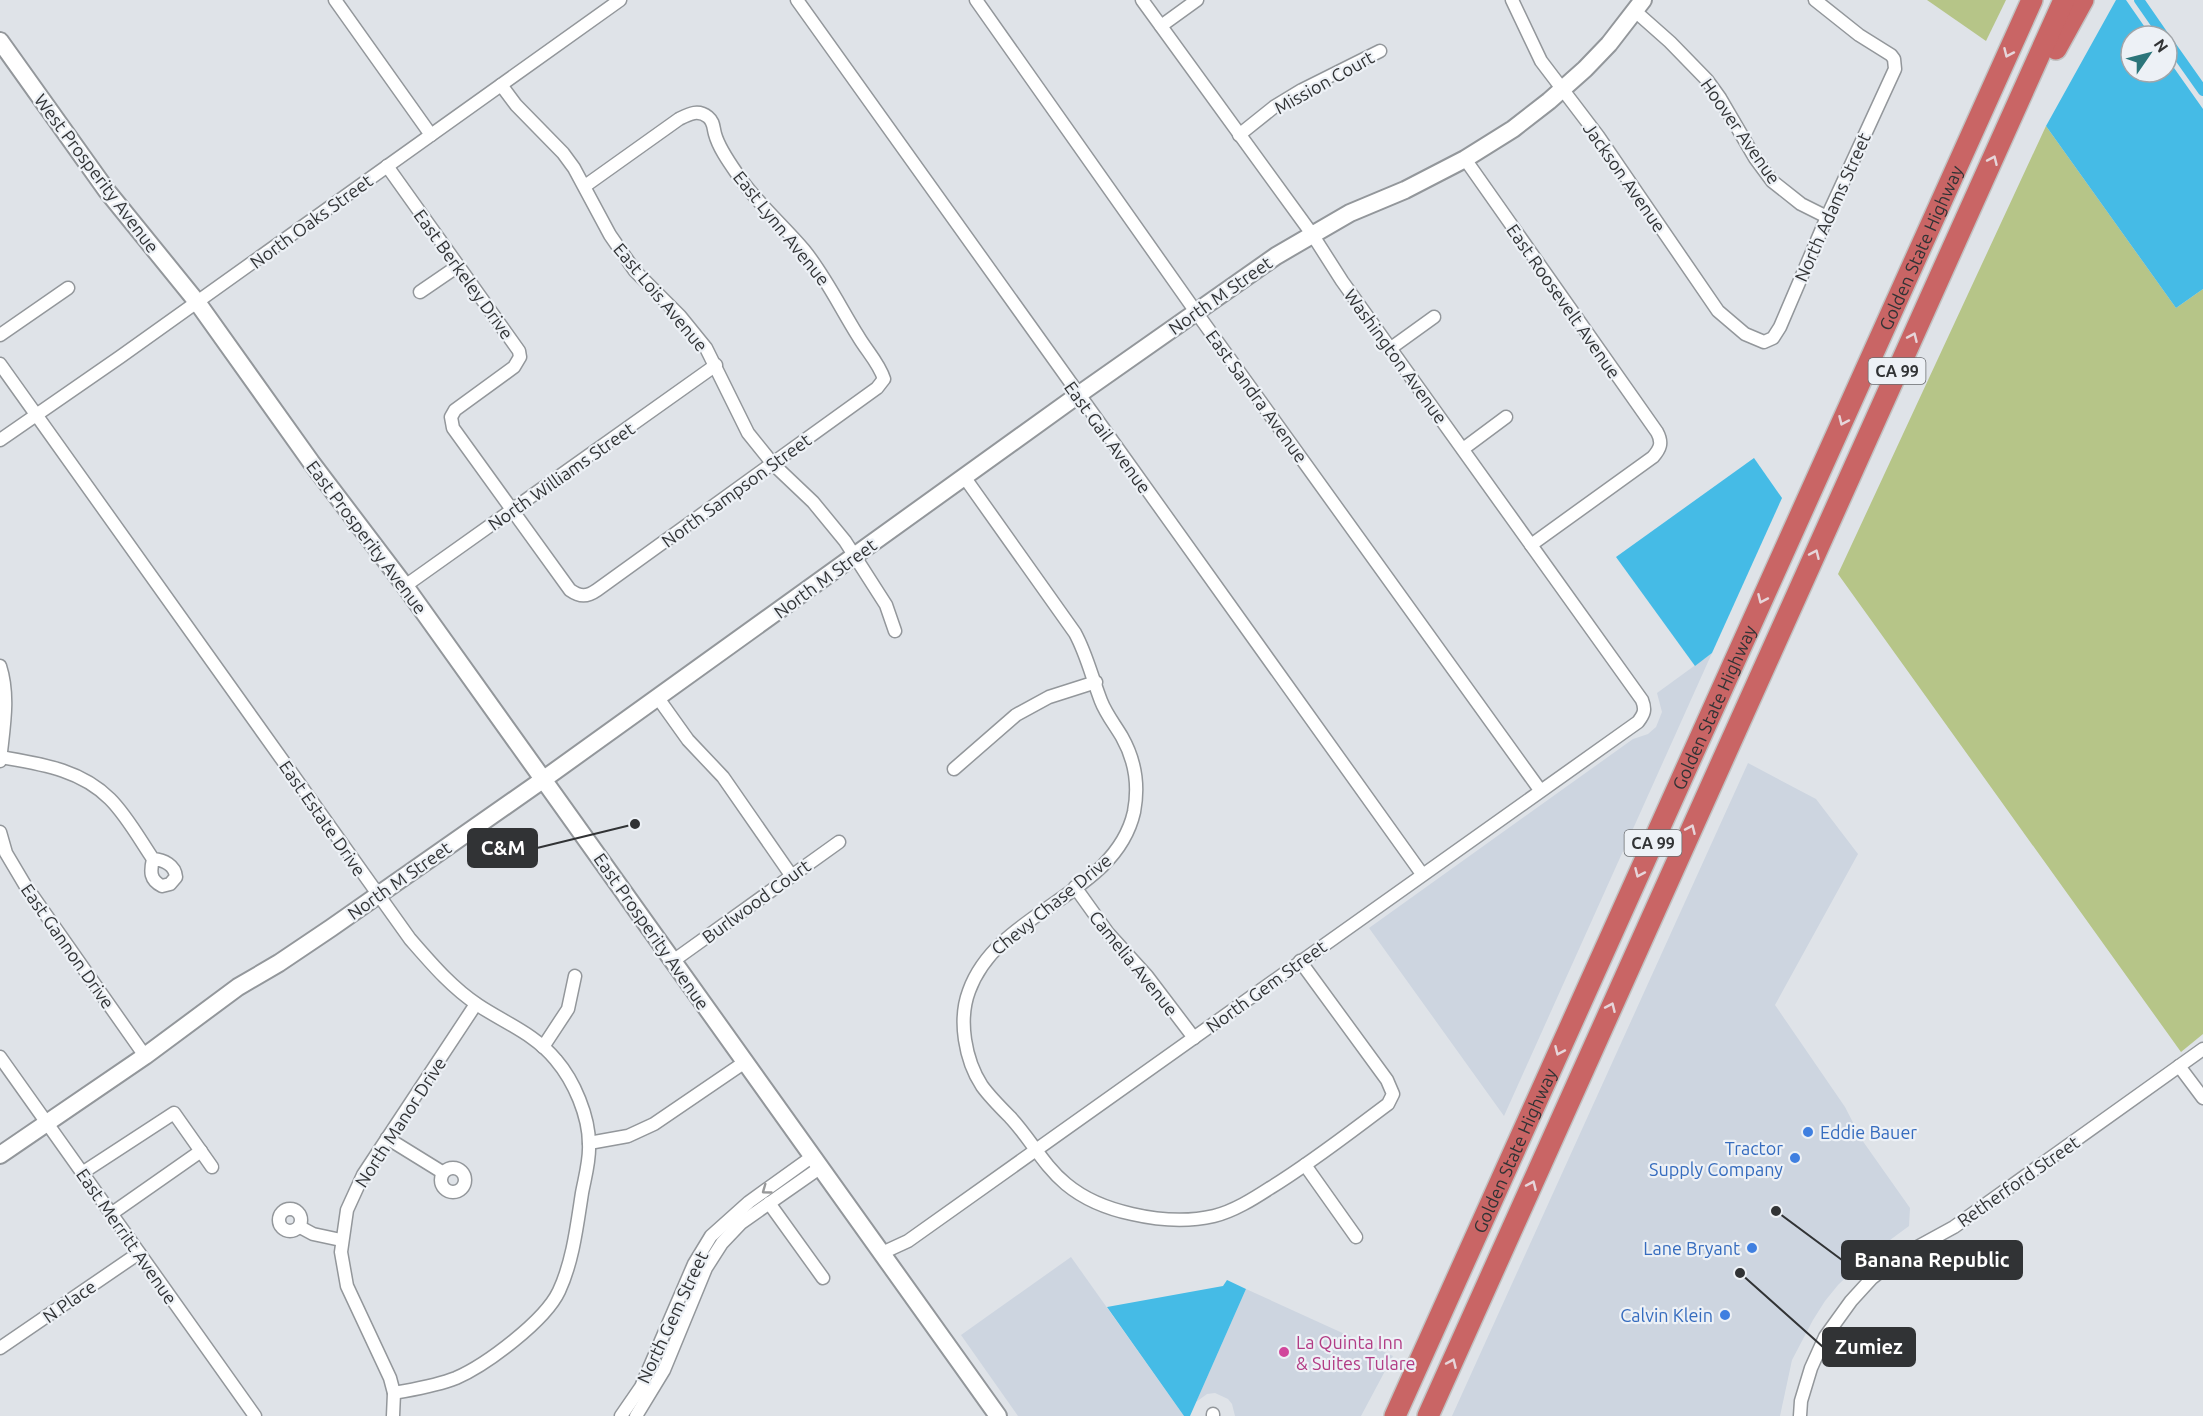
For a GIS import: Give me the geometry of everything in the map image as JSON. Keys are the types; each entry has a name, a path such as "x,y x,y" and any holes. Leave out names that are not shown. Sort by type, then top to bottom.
{"highway":[{"name":"Golden State Highway","path":"1395,1416 2032,0"},
{"name":"Golden State Highway","path":"1428,1416 2064,0"},
{"path":"2020,97 2036,84 2083,0"},
{"path":"1380,1416 1412,1358 1439,1318"}],"street":[{"path":"335,0 431,135"},
{"name":"North Oaks Street","path":"0,440 501,85 603,5 620,0"},
{"name":"East Gail Avenue","path":"797,0 1422,874"},
{"name":"East Sandra Avenue","path":"976,0 1196,312 1540,790"},
{"name":"Washington Avenue","path":"1142,0 1312,234 1642,700 1645,707 1644,713"},
{"path":"1161,26 1197,0"},
{"name":"Jackson Avenue","path":"1512,0 1541,61 1598,136 1718,310 1732,325 1756,339"},
{"name":"North Adams Street","path":"1756,339 1764,342 1773,338 1780,327 1894,69 1894,59 1887,52 1850,29 1815,0"},
{"name":"North M Street","path":"0,1155 145,1056 238,987 279,963 544,779 1078,395 1276,256 1350,213 1405,190 1465,159 1513,129 1562,90 1596,58 1639,6"},
{"name":"Hoover Avenue","path":"1639,6 1707,80 1755,158 1772,181 1801,204 1827,217"},
{"name":"West Prosperity Avenue","path":"0,41 103,185 197,302"},
{"name":"Mission Court","path":"1239,135 1274,107 1302,90 1380,51"},
{"name":"East Lois Avenue","path":"501,85 527,118 562,153 585,186 622,254 648,285 680,316 706,348 748,433 773,464 813,502 844,541 886,605 895,631"},
{"name":"East Lynn Avenue","path":"585,186 690,113 698,112 711,119 721,147 741,179 804,251 830,287 879,366 884,379"},
{"name":"East Roosevelt Avenue","path":"1465,159 1657,432 1661,442 1659,450 1653,457 1531,545"},
{"name":"East Berkeley Drive","path":"387,166 516,345 520,357 514,368 455,410 451,422 453,428 570,590 577,595 585,596"},
{"path":"420,292 458,266"},
{"path":"0,335 68,288"},
{"name":"East Prosperity Avenue","path":"197,302 311,462 405,586 544,779 998,1416"},
{"path":"1391,348 1434,317"},
{"name":"East Estate Drive","path":"0,364 410,939 444,978 476,1004 528,1034 543,1047 556,1060 575,1092 589,1143 581,1202 569,1261 559,1292 527,1330 458,1377 394,1393"},
{"name":"North Williams Street","path":"405,586 716,366"},
{"name":"North Sampson Street","path":"585,596 597,590 878,388 884,379"},
{"path":"1463,449 1506,417"},
{"name":"Chevy Chase Drive","path":"965,478 1075,633 1086,653 1101,700 1131,755 1136,772 1134,812 1118,848 1094,873 1003,940 986,958 968,992 965,1011 966,1047 981,1085 1016,1123 1052,1171 1068,1186 1085,1196 1106,1207 1152,1218 1176,1220 1214,1216 1239,1206 1305,1165 1388,1104 1393,1094 1387,1080 1300,961"},
{"path":"0,666 5,691 0,758 47,765 82,778 110,799 153,859"},
{"path":"954,769 1016,715 1049,697 1096,682"},
{"path":"658,698 688,740 723,777 792,875"},
{"name":"North Gem Street","path":"882,1253 908,1241 1638,722 1644,713"},
{"name":"East Gannon Drive","path":"0,832 6,853 25,885 145,1056"},
{"name":"Burlwood Court","path":"673,961 839,842"},
{"name":"Camelia Avenue","path":"1075,887 1108,933 1147,976 1194,1038"},
{"path":"543,1047 568,1009 575,976"},
{"name":"North Manor Drive","path":"393,1416 394,1393 382,1359 347,1287 341,1240 347,1210 363,1175 476,1004"},
{"name":"Retherford Street","path":"1800,1416 1801,1401 1811,1368 1825,1337 1851,1301 1872,1278 1900,1256 1954,1227 2203,1049"},
{"name":"East Merritt Avenue","path":"0,1057 255,1416"},
{"path":"589,1143 628,1136 654,1124 745,1062"},
{"path":"2179,1066 2203,1098"},
{"path":"82,1173 174,1113 212,1167"},
{"path":"387,1138 442,1173"},
{"path":"111,1214 201,1151"},
{"name":"North Gem Street","path":"636,1416 664,1370 706,1268 714,1254 730,1233 817,1162"},
{"name":"North Gem Street","path":"621,1416 641,1387 694,1264 711,1236 749,1203 817,1162"},
{"path":"1305,1165 1356,1238"},
{"path":"769,1203 823,1278"},
{"path":"300,1227 313,1234 341,1240"},
{"name":"N Place","path":"0,1348 139,1253"}],"shaded area":[{"path":"1712,653 1504,1116 1369,928 1633,739 1648,734 1656,727 1662,712 1657,693"},
{"path":"1748,763 1816,799 1858,854 1775,1005 1845,1107 1862,1140 1910,1208 1909,1226 1867,1257 1825,1301 1792,1360 1780,1416 1452,1416"},
{"path":"1071,1257 1184,1416 1018,1416 961,1335"},
{"path":"1246,1289 1393,1356 1361,1416 1235,1416 1228,1399 1215,1393 1207,1394 1196,1402"}],"green space":[{"path":"1927,0 2006,0 1986,41"},
{"path":"2046,126 2176,308 2203,289 2203,1034 2181,1052 1838,574"}],"water":[{"path":"2116,0 2126,0 2143,24 2119,24 2119,84 2179,84 2179,75 2203,109 2203,289 2176,308 2046,126"},
{"path":"1754,458 1782,498 1712,653 1695,666 1616,557"},
{"path":"1227,1280 1246,1289 1190,1416 1184,1416 1107,1307 1223,1286"}],"waterway":[{"path":"2139,0 2156,24"},
{"path":"2179,57 2203,91"}],"place":[{"name":"C&M","path":"635,824"},
{"name":"Eddie Bauer","path":"1808,1132"},
{"name":"Tractor Supply Company","path":"1795,1158"},
{"name":"Banana Republic","path":"1776,1211"},
{"name":"Lane Bryant","path":"1752,1248"},
{"name":"Zumiez","path":"1740,1273"},
{"name":"Calvin Klein","path":"1725,1315"},
{"name":"La Quinta Inn & Suites Tulare","path":"1284,1352"}]}
